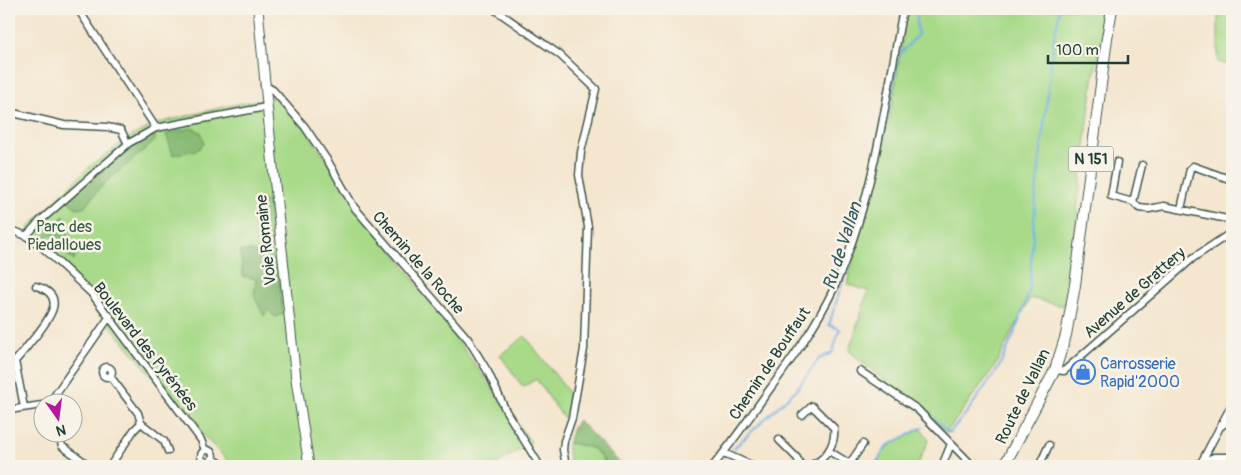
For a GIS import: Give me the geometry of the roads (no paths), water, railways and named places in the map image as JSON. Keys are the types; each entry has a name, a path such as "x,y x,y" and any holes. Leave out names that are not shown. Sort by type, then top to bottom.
{"main road":[{"name":"Voie Romaine","path":"258,9 266,107 296,380 309,466"},
{"name":"Route de Vallan","path":"1004,466 1055,370 1066,335 1112,9"}],"street":[{"path":"78,9 156,128"},
{"path":"494,9 560,55 596,89 581,152 580,175 588,227 584,349 572,418 564,440 563,450 566,466"},
{"name":"Chemin de Bouffaut","path":"713,466 728,455 799,350 828,302 854,233 871,179 903,9"},
{"name":"Chemin de la Roche","path":"264,85 273,90 304,127 329,163 354,207 468,339 488,372 506,411 540,466"},
{"path":"26,236 40,221 128,144 156,128 266,107"},
{"path":"9,112 64,125 121,130 128,144"},
{"path":"1117,162 1111,196 1134,202 1139,208 1149,209 1164,206 1232,219"},
{"path":"1134,202 1142,165"},
{"path":"1181,209 1190,170 1193,166 1232,180"},
{"name":"Boulevard des Pyrénées","path":"9,232 16,232 26,236 41,246 92,294 201,440 205,450"},
{"name":"Avenue de Grattery","path":"1055,370 1064,371 1193,258 1232,232"},
{"path":"24,407 12,361 45,324 53,310 51,296 44,288 36,286"},
{"path":"57,392 110,316"},
{"path":"860,371 916,409 973,466"},
{"path":"110,376 138,412 141,424 164,441 168,451"},
{"path":"1201,463 1232,404"},
{"path":"9,410 32,406"},
{"path":"802,415 812,406 834,428 835,432 829,451 818,464 808,466"},
{"path":"1220,427 1226,422 1232,425"},
{"path":"110,466 134,430 141,424"},
{"path":"779,440 797,458 801,466"},
{"path":"61,442 62,446 90,466"},
{"path":"829,451 849,465 863,444"},
{"path":"942,466 950,444"},
{"path":"1039,466 1049,445"},
{"path":"196,466 202,460 201,455 205,450 212,453 212,458 225,466"},
{"path":"728,455 753,466"},
{"path":"1193,466 1214,457 1232,456"},
{"path":"202,460 208,462 212,458"}],"waterway":[{"name":"Ru de Vallan","path":"864,214 878,170 898,56 918,35 916,21 920,9"},
{"path":"934,419 949,433 965,415 999,367 1015,332 1029,292 1036,193 1054,38 1060,9"},
{"name":"Ru de Vallan","path":"734,448 796,390 819,359 832,353 840,329 829,325 861,223"},
{"path":"874,466 887,446 923,427"},
{"name":"Ru de Vallan","path":"720,466 725,460"}],"place":[{"name":"Carrosserie Rapid'2000","path":"1083,372"}],"park label":[{"name":"Parc des Piedalloues","path":"64,235"}]}
